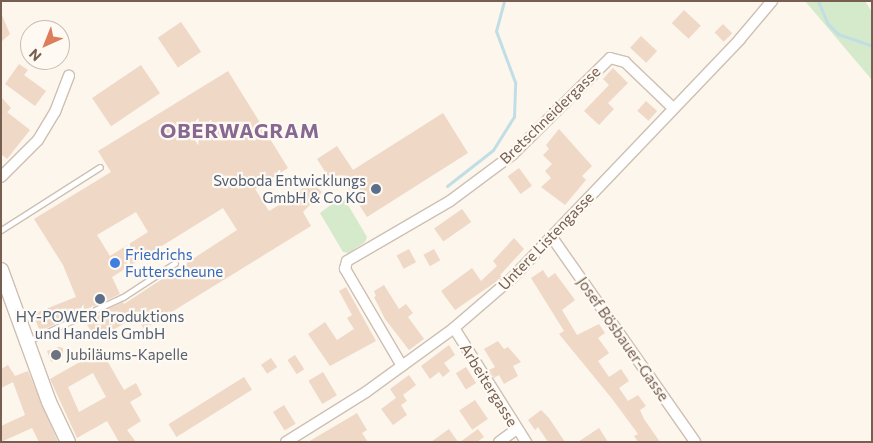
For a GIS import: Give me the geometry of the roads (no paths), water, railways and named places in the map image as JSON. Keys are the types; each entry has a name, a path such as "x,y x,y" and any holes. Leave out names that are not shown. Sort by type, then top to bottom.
{"main road":[{"path":"1,270 68,442"}],"street":[{"name":"Untere Listengasse","path":"286,442 366,392 402,366 454,328 512,278 772,1"},
{"name":"Bretschneidergasse","path":"402,366 345,265 450,201 512,155 610,58 624,62 673,108"},
{"path":"1,177 38,140 55,112 69,76"},
{"name":"Josef Bösbauer-Gasse","path":"551,236 695,442"},
{"name":"Arbeitergasse","path":"454,328 526,442"},
{"path":"499,442 517,429"}],"lane":[{"path":"1,230 100,167"},
{"path":"28,341 123,297 175,263"}],"waterway":[{"path":"447,186 493,150 514,117 515,82 496,31 504,1"},
{"path":"818,1 828,24 838,34 872,46"}],"place":[{"name":"Svoboda Entwicklungs GmbH & Co KG","path":"376,189"},
{"name":"Friedrichs Futterscheune","path":"115,263"},
{"name":"HY-POWER Produktions und Handels GmbH","path":"100,299"},
{"name":"Jubiläums-Kapelle","path":"56,355"}],"district":[{"name":"OBERWAGRAM","path":"240,130"}]}
